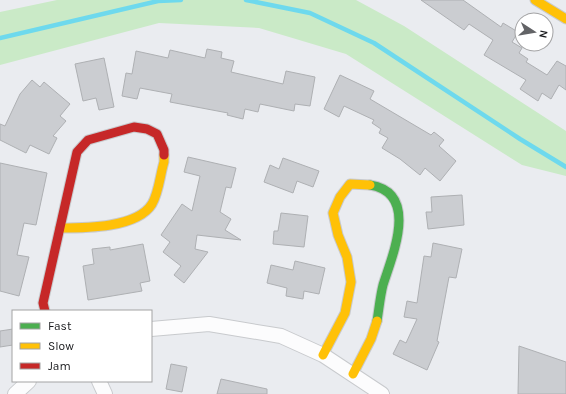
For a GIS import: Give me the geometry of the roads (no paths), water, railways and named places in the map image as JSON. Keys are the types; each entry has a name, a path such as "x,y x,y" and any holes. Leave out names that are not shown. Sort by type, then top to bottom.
{"street":[{"path":"534,0 566,19"},
{"path":"45,310 43,304 76,152 88,140 134,127 147,129 157,134 164,150 164,162 153,202 146,212 138,217 93,228 60,228"},
{"path":"323,355 345,313 351,282 346,257 338,235 333,214 340,196 350,184 364,182 378,185 393,197 399,214 398,238 382,291 375,328 353,374"},
{"path":"152,329 209,324 281,336 323,355 382,394"},
{"path":"15,394 28,382"},
{"path":"99,382 104,394"}],"waterway":[{"path":"0,38 158,1 181,0"},
{"path":"246,0 310,13 374,43 520,139 566,167"}]}
